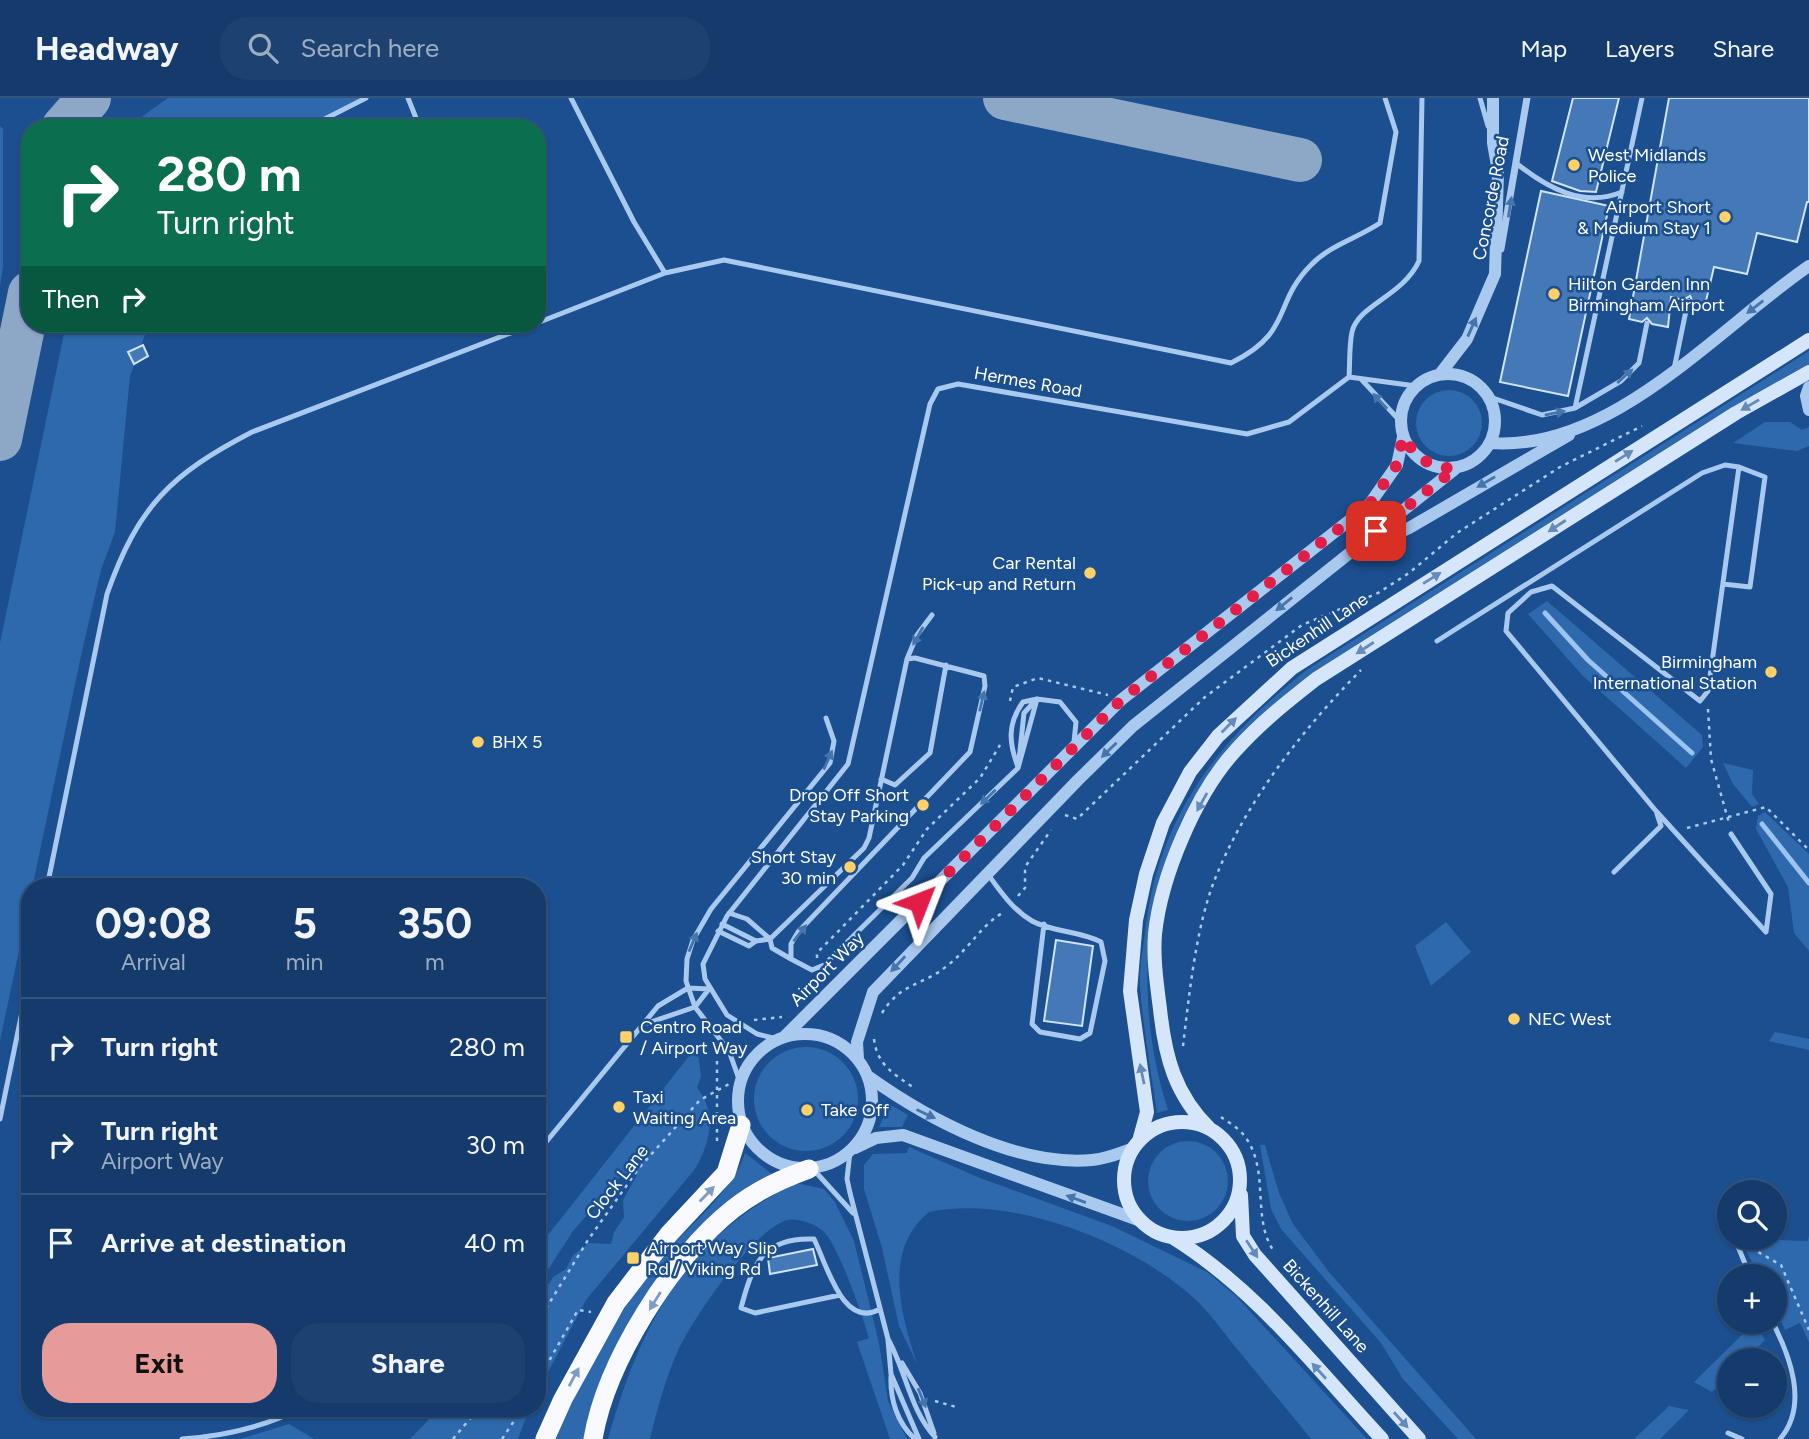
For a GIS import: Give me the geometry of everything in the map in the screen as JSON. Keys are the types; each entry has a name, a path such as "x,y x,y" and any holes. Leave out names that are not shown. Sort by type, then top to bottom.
{"highway":[{"path":"545,1439 563,1399 616,1303 669,1234 726,1173 741,1125"},
{"path":"593,1439 611,1384 636,1331 693,1248 751,1196 776,1181 811,1169"}],"main road":[{"name":"Bickenhill Lane","path":"1136,1144 1147,1112 1130,991 1136,920 1163,823 1190,772 1218,736 1292,668 1809,340"},
{"path":"1171,1237 1188,1238 1218,1226 1237,1199 1240,1183 1233,1152 1223,1139 1189,1109 1165,1046 1156,977 1155,935 1175,855 1209,788 1233,752 1273,713 1316,679 1713,427 1809,372"},
{"path":"1210,1129 1196,1123 1173,1123 1151,1131 1136,1144 1124,1178 1126,1193 1141,1221 1223,1271 1248,1293 1382,1439"},
{"name":"Bickenhill Lane","path":"1240,1183 1244,1236 1255,1255 1419,1439"}],"street":[{"path":"1493,98 1493,143 1498,172 1495,274"},
{"name":"Concorde Road","path":"1440,374 1467,339 1495,274 1527,98"},
{"path":"1337,562 1409,528 1649,390 1809,266"},
{"path":"858,1059 857,1042 873,992 1133,726 1455,469 1481,457 1491,443 1496,418 1490,397 1475,381 1458,374 1440,374 1416,386 1405,401 1401,422 1403,437 1417,457 1434,467 1455,469"},
{"path":"1809,387 1806,396 1809,411"},
{"path":"1491,443 1521,443 1588,425"},
{"name":"Airport Way","path":"781,1038 1121,700 1369,505 1397,465 1403,437"},
{"path":"852,1151 869,1124 873,1101 869,1077 858,1059 832,1039 809,1033 781,1038 754,1056 740,1082 737,1102 741,1125 756,1149 784,1166 811,1169 834,1163 876,1138 903,1135 1141,1221"},
{"path":"869,1077 914,1108 974,1136 1011,1149 1051,1158 1093,1160 1136,1144"}],"lane":[{"path":"325,119 366,98"},
{"path":"408,98 416,119"},
{"path":"571,98 634,222 665,273"},
{"path":"546,319 665,273 724,261 1231,363 1270,338 1295,287 1309,266 1333,246 1360,236 1380,223 1396,132 1385,98"},
{"path":"1416,386 1349,377 1352,330 1365,312 1400,289 1412,277 1419,261 1422,98"},
{"path":"1480,98 1493,143"},
{"path":"1575,408 1642,98"},
{"path":"1516,163 1549,188 1591,199 1606,198 1622,192"},
{"path":"1673,371 1688,301"},
{"path":"1490,397 1542,415 1575,408 1621,381 1639,363 1647,323"},
{"path":"49,878 107,594 119,558 137,524 160,493 209,454 252,432 510,333"},
{"name":"Hermes Road","path":"729,913 834,786 848,764 930,404 938,389 958,384 1247,434 1289,422 1349,377"},
{"path":"1361,379 1401,422"},
{"path":"1437,641 1702,473 1725,465 1739,467 1765,477 1750,587 1723,584"},
{"path":"1731,834 1771,894 1766,932 1656,811 1506,631 1508,613 1531,592 1552,586 1700,701 1709,691 1739,467"},
{"path":"718,931 748,946 756,941 770,939 864,848 869,838 907,659 918,635 932,615"},
{"path":"791,959 791,944 798,932 970,752 985,686 984,676 946,665 907,659"},
{"path":"881,779 895,785 930,752 946,665"},
{"path":"1018,768 1011,741 1013,716 1023,702 1037,699 1060,702 1076,722 1073,749"},
{"path":"781,1038 757,1034 727,1015 709,989 703,964 729,913 747,919 770,939 772,948 805,968 812,970 824,965 912,878 924,858 1018,768 1037,699"},
{"path":"1018,768 1024,713 1037,699"},
{"path":"740,1082 729,1051 695,1007 688,988 687,960 692,940 711,909 830,763 834,741 826,718"},
{"path":"1614,872 1661,826 1656,811"},
{"path":"869,838 881,848"},
{"path":"987,873 1011,904 1033,922 1085,934 1101,942 1105,961 1090,1033 1080,1039 1040,1032 1032,1024 1044,925"},
{"path":"722,924 756,941"},
{"path":"546,1142 648,1023 658,1006 688,988 709,989"},
{"path":"648,1023 695,1007 709,989"},
{"path":"0,1119 21,1017"},
{"path":"852,1151 847,1179 888,1339 890,1389 898,1416 917,1439"},
{"path":"811,1169 842,1198 857,1219"},
{"path":"840,1296 755,1313 741,1308 765,1251 789,1238 814,1239 840,1296 858,1314 869,1315 880,1309"},
{"path":"1778,1334 1787,1351 1795,1380 1796,1409 1780,1439"},
{"path":"888,1339 900,1360 919,1416 936,1438"},
{"path":"181,1439 239,1432 284,1417"},
{"path":"1728,1433 1742,1439"},
{"path":"1773,1439 1785,1434"}],"path":[{"path":"880,1019 895,994 948,966 992,919 1026,888 1026,867 1044,838 1066,813 1077,819 1205,697 1302,625 1378,593 1409,573 1457,533 1560,467 1648,424"},
{"path":"1182,1054 1192,972 1214,880 1252,805 1283,761 1343,689 1368,665"},
{"path":"1007,713 1013,687 1038,678 1111,696"},
{"path":"1704,696 1711,758 1727,817"},
{"path":"818,968 817,953 903,865 927,829 981,778 998,752 1001,739"},
{"path":"1674,831 1766,807 1809,850"},
{"path":"874,1037 876,1054 885,1068 916,1089"},
{"name":"Clock Lane","path":"546,1308 588,1240 639,1168 700,1100 723,1086 740,1082"},
{"path":"1215,1112 1243,1133 1257,1160 1264,1237 1277,1257"},
{"path":"1754,1250 1781,1265 1809,1330"},
{"path":"546,1366 578,1310 591,1312"},
{"path":"929,1393 935,1401 956,1407"},
{"path":"453,1439 471,1417"},
{"path":"502,1439 517,1417"}],"shaded area":[{"path":"168,98 366,98 325,119 139,119"},
{"path":"0,126 3,129 3,267 0,286"},
{"path":"64,333 146,333 130,376 115,532 101,570 82,651 34,878 21,878 21,941 0,1041 0,643"},
{"path":"1809,351 1809,366 1713,419 1312,673 1236,740 1205,779 1181,822 1164,868 1152,916 1148,964 1149,1014 1156,1062 1168,1110 1157,1113 1140,980 1152,891 1163,853 1178,817 1220,753 1276,695 1308,669"},
{"path":"1449,390 1462,393 1472,400 1479,410 1482,423 1479,436 1472,446 1462,453 1449,456 1436,453 1426,446 1419,436 1416,423 1419,410 1426,400 1436,393"},
{"path":"1765,422 1790,422 1802,430 1809,427 1809,446 1797,451 1733,443"},
{"path":"1547,601 1702,735 1703,747 1686,768 1583,676 1528,614"},
{"path":"1723,763 1753,770 1752,794 1759,804 1752,807 1733,784"},
{"path":"1765,812 1809,854 1809,951 1794,933 1788,887 1756,829 1758,816"},
{"path":"1446,922 1471,952 1431,986 1415,946"},
{"path":"1775,1032 1809,1039 1809,1050 1769,1041"},
{"path":"697,1046 701,1076 697,1088 704,1098 710,1118 705,1149 695,1169 586,1300 546,1376 546,1288 553,1277 566,1269 573,1255 589,1243 611,1244 614,1232 624,1217 623,1200 637,1175 624,1173 573,1231 546,1273 546,1238"},
{"path":"806,1047 826,1051 843,1062 854,1079 858,1099 854,1119 843,1136 826,1147 806,1151 786,1147 769,1136 758,1119 754,1099 758,1079 769,1062 786,1051"},
{"path":"884,1101 908,1115 902,1127 879,1127 885,1114"},
{"path":"1188,1141 1203,1144 1216,1153 1225,1166 1228,1181 1225,1196 1216,1209 1203,1218 1188,1221 1173,1218 1160,1209 1151,1196 1148,1181 1151,1166 1160,1153 1173,1144"},
{"path":"1260,1145 1265,1145 1279,1193 1293,1224 1329,1272 1476,1439 1458,1439 1403,1379 1381,1343 1281,1229 1271,1209"},
{"path":"909,1147 980,1178 1112,1226 1207,1272 1236,1296 1367,1439 1311,1439 1200,1304 1169,1278 1139,1259 1070,1228 997,1210 962,1208 929,1212 914,1228 905,1245 900,1264 901,1304 917,1364 899,1326 882,1248 864,1189 864,1165 873,1154 907,1153"},
{"path":"745,1153 772,1174 687,1247 586,1439 555,1439 589,1371 627,1305 656,1264 729,1183"},
{"path":"796,1183 824,1189 835,1202 854,1241 879,1343 888,1401 907,1439 890,1439 857,1342 869,1338 836,1250 820,1228 806,1222 788,1220 774,1226 742,1257 695,1320 673,1363 650,1439 608,1439 635,1358 673,1288 697,1258 725,1230 758,1205"},
{"path":"1809,1235 1809,1342 1800,1323 1787,1329 1787,1264 1753,1264 1746,1250 1787,1250 1787,1240 1808,1241"},
{"path":"1743,1334 1762,1334 1765,1340 1757,1348 1729,1348"},
{"path":"1717,1359 1717,1387 1712,1392 1694,1382"},
{"path":"1669,1406 1689,1410 1660,1439 1634,1439"},
{"path":"431,1417 526,1417 518,1439 410,1439"},
{"path":"289,1424 314,1439 240,1439"}],"building":[{"path":"1573,98 1619,98 1596,192 1580,191 1552,181"},
{"name":"Airport Short & Medium Stay 1","path":"1669,98 1809,98 1809,202 1797,242 1757,233 1747,274 1714,267 1705,305 1693,302 1690,296 1683,300 1671,297 1668,327 1652,324 1647,318 1642,322 1629,319"},
{"name":"Hilton Garden Inn Birmingham Airport","path":"1541,191 1609,206 1568,396 1500,382"},
{"path":"143,345 148,356 134,364 128,352"},
{"path":"1056,940 1093,946 1082,1026 1044,1021"},
{"path":"813,1249 817,1265 770,1274 768,1258"}],"waterway":[{"path":"1545,613 1588,660 1692,753"},
{"path":"1762,824 1809,883"}],"taxiway":[{"path":"71,119 89,98"},
{"path":"1005,98 1300,160"},
{"path":"0,439 22,333"}],"place":[{"name":"West Midlands Police","path":"1574,165"},
{"name":"Airport Short & Medium Stay 1","path":"1725,217"},
{"name":"Hilton Garden Inn Birmingham Airport","path":"1554,294"},
{"name":"Car Rental Pick-up and Return","path":"1090,573"},
{"name":"Birmingham International Station","path":"1771,672"},
{"name":"BHX 5","path":"478,742"},
{"name":"Drop Off Short Stay Parking","path":"923,805"},
{"name":"Short Stay 30 min","path":"850,867"},
{"name":"NEC West","path":"1514,1019"},
{"name":"Centro Road / Airport Way","path":"626,1037"},
{"name":"Taxi Waiting Area","path":"619,1107"},
{"name":"Take Off","path":"807,1110"},
{"name":"Airport Way Slip Rd / Viking Rd","path":"633,1258"}],"route":[{"path":"919,902 1121,700 1369,505 1397,465 1403,437 1417,457 1434,467 1455,469 1376,531"}]}
